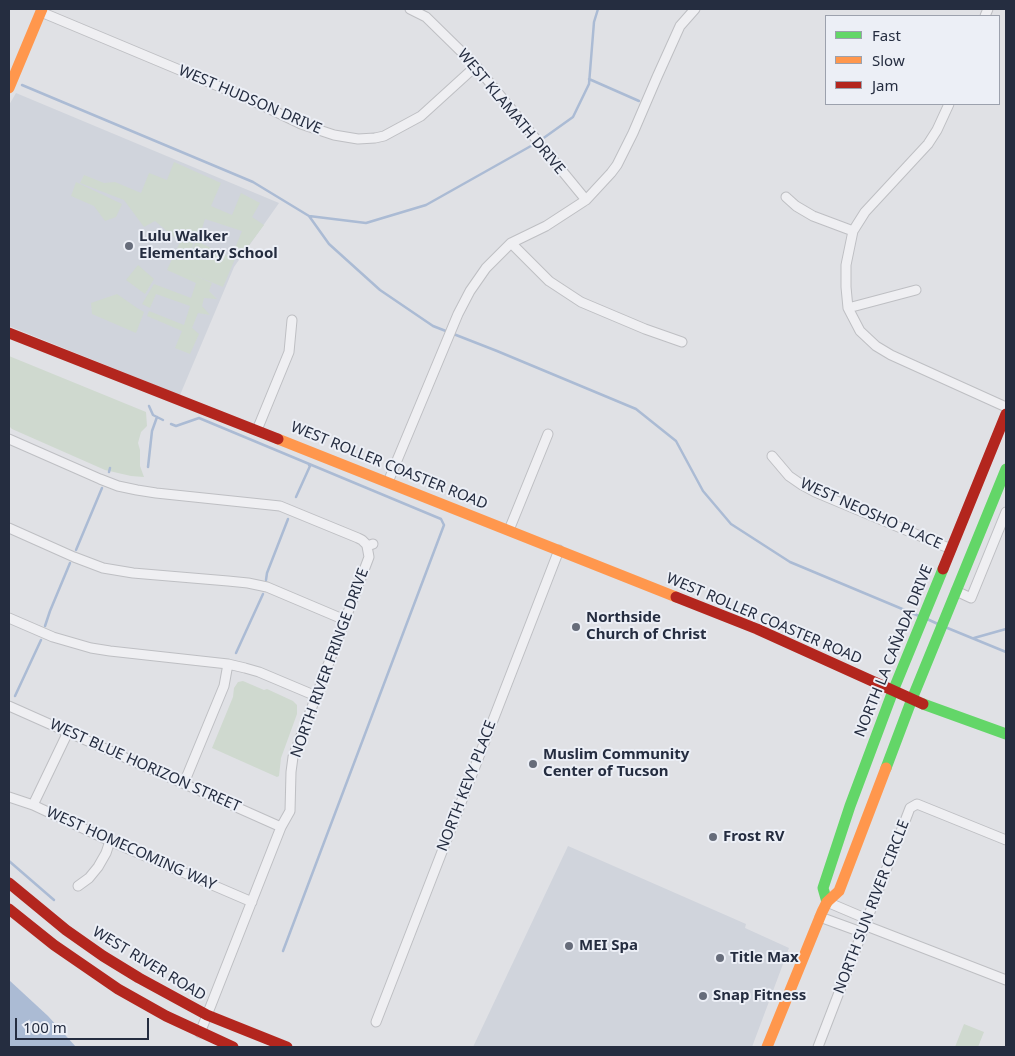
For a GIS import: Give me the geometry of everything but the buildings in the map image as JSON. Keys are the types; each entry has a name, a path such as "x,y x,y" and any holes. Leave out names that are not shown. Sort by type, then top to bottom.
{"main road":[{"path":"9,88 41,11"},
{"name":"WEST ROLLER COASTER ROAD","path":"9,333 778,638 893,691 959,718 1006,734"},
{"name":"NORTH LA CAÑADA DRIVE","path":"827,902 823,888 839,838 893,691 1006,414"},
{"name":"NORTH LA CAÑADA DRIVE","path":"767,1047 820,917 827,902 839,891 912,699 1006,469"},
{"name":"WEST RIVER ROAD","path":"9,883 47,916 103,956 139,978 208,1015 287,1047"},
{"path":"9,909 54,945 140,1002 200,1033 233,1047"}],"street":[{"name":"WEST KLAMATH DRIVE","path":"410,9 429,13 476,66 586,200"},
{"path":"388,482 458,314 470,291 486,268 512,243 546,226 586,200 617,165 639,121 656,77 680,26 695,9"},
{"name":"WEST HUDSON DRIVE","path":"41,11 249,99 302,124 334,135 358,139 384,136 421,116 476,66"},
{"path":"949,105 928,144 865,212 853,231 846,265 848,308 860,331 876,346 891,355 1006,407"},
{"path":"786,196 793,204 813,216 853,231"},
{"path":"512,243 548,281 581,302 645,329 682,342"},
{"path":"848,308 916,290"},
{"path":"257,430 288,352 292,320"},
{"path":"509,530 548,434"},
{"name":"NORTH RIVER FRINGE DRIVE","path":"9,439 118,486 156,493 280,506 358,538 370,545 369,557 293,757 290,811 281,827 200,1033"},
{"name":"WEST NEOSHO PLACE","path":"772,456 789,476 802,485 951,549"},
{"path":"956,591 971,598 1006,512"},
{"path":"9,528 102,568 257,585 345,620"},
{"name":"NORTH KEVY PLACE","path":"376,1022 559,550"},
{"path":"9,618 53,637 91,648 228,664 259,672 316,696"},
{"path":"184,783 224,686 228,664"},
{"name":"WEST BLUE HORIZON STREET","path":"9,706 281,827"},
{"path":"33,805 68,732"},
{"name":"WEST HOMECOMING WAY","path":"9,797 33,805 110,841 252,902"},
{"name":"NORTH SUN RIVER CIRCLE","path":"818,1047 910,808 917,804 1006,840"},
{"path":"78,886 89,878 98,867 110,841"},
{"path":"827,902 864,926"},
{"path":"820,917 864,926 1006,980"}],"shaded area":[{"name":"Lulu Walker Elementary School","path":"16,93 279,203 234,267 180,395 9,326 9,105"},
{"path":"174,162 221,183 211,206 232,215 241,193 260,203 252,217 264,225 241,256 233,253 242,231 205,219 199,238 196,237 186,263 196,241 235,259 223,287 187,272 212,283 209,291 217,299 204,298 202,306 210,315 198,313 192,328 199,334 190,354 175,348 182,331 147,316 149,311 184,325 190,306 156,294 150,308 142,304 154,284 191,298 196,283 167,270 180,242 155,221 144,227 124,200 80,183 84,175 104,183 115,182 141,193 149,173 167,180"},
{"path":"76,182 122,204 116,217 105,221 94,206 71,196"},
{"path":"138,265 154,279 145,294 126,280"},
{"path":"117,294 144,312 136,333 92,314 91,303"},
{"path":"9,356 146,412 147,426 141,432 138,443 140,466 144,477 105,470 12,429 9,426"},
{"path":"243,681 264,690 267,689 293,701 297,705 297,714 281,758 279,776 277,777 212,748 233,697 234,688 238,682"},
{"path":"568,846 746,924 745,928 789,948 752,1047 473,1047"},
{"path":"964,1024 984,1032 978,1047 955,1047"}],"water":[{"path":"9,980 48,1016 76,1047 9,1047"}],"waterway":[{"path":"22,85 253,182 309,216 366,223 426,205 538,142 573,117 589,84 594,22 598,9"},
{"path":"589,79 639,101"},
{"path":"309,216 329,244 380,290 433,326 636,409 676,441 703,491 731,524 790,562 919,616"},
{"path":"149,406 153,415 163,420"},
{"path":"148,467 152,431 157,417"},
{"path":"171,424 176,426 199,418 441,519 444,525 283,951"},
{"path":"296,497 309,465"},
{"path":"109,472 110,468"},
{"path":"76,550 102,488"},
{"path":"266,580 288,519"},
{"path":"45,626 70,563"},
{"path":"236,653 263,594"},
{"path":"927,619 938,624"},
{"path":"945,627 1006,652"},
{"path":"974,638 1006,629"},
{"path":"15,696 41,640"},
{"path":"9,861 54,900"}],"traffic: fast":[{"path":"886,768 912,699 1006,469"},
{"path":"827,902 823,888 850,806 893,691 943,569"},
{"path":"923,704 1006,734"}],"traffic: slow":[{"path":"9,88 42,9"},
{"path":"278,439 676,597"},
{"path":"767,1047 822,912 827,902 839,891 886,768"}],"traffic: jam":[{"path":"9,333 278,439"},
{"path":"943,569 1006,414"},
{"path":"676,597 757,629 923,704"},
{"path":"9,883 66,930 139,978 207,1015 287,1047"},
{"path":"9,909 54,945 118,989 166,1016 233,1047"}],"place":[{"name":"Lulu Walker Elementary School","path":"129,246"},
{"name":"Northside Church of Christ","path":"576,627"},
{"name":"Muslim Community Center of Tucson","path":"533,764"},
{"name":"Frost RV","path":"713,837"},
{"name":"MEI Spa","path":"569,946"},
{"name":"Title Max","path":"720,958"},
{"name":"Snap Fitness","path":"703,996"}]}
